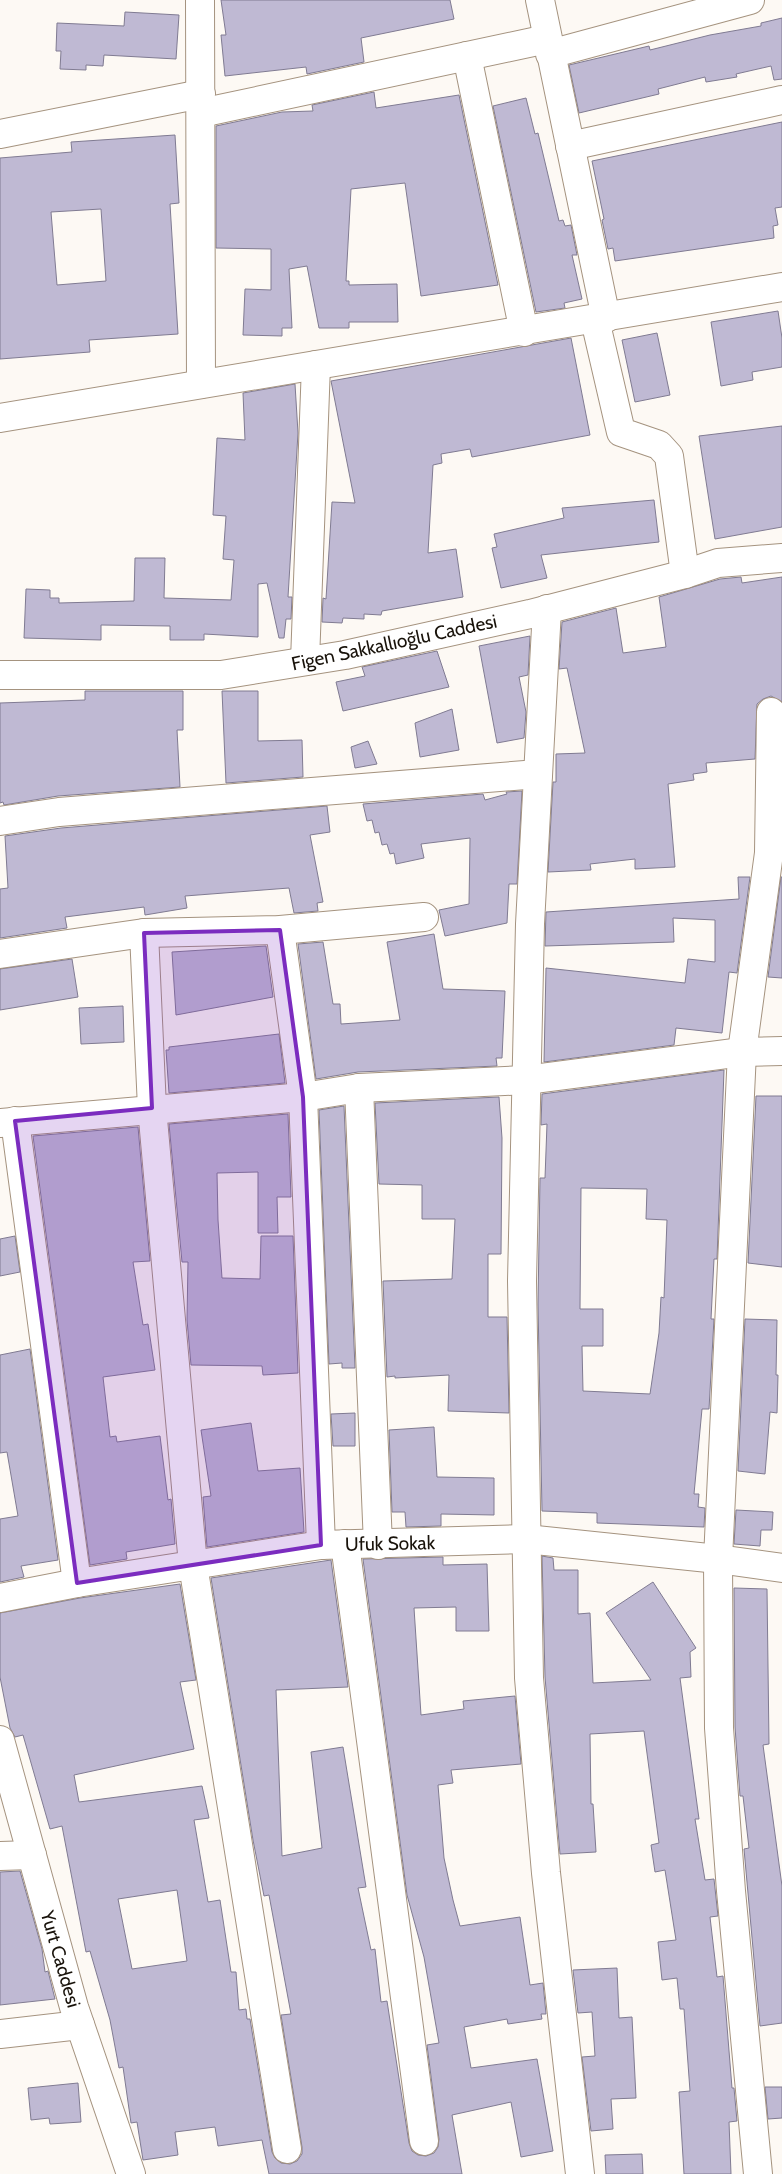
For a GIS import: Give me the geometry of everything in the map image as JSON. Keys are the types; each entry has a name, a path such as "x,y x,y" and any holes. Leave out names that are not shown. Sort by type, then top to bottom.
{"street":[{"path":"200,0 200,384"},
{"path":"540,0 570,146 621,432 659,446 669,456 684,574"},
{"path":"0,134 201,104 467,56 549,47 750,0"},
{"path":"467,56 524,332"},
{"path":"570,146 782,100"},
{"path":"0,418 524,332 782,287"},
{"path":"305,661 316,365"},
{"name":"Figen Sakkallıoğlu Caddesi","path":"0,675 221,675 345,655 546,609 684,574 718,563 782,558"},
{"path":"546,609 530,924 522,1281 529,1678 546,1872 580,2174"},
{"path":"758,2174 731,1891 719,1728 718,1559 742,1052 769,853 771,712"},
{"path":"0,821 59,812 538,774"},
{"path":"0,954 144,933 280,930 424,917"},
{"path":"280,930 303,1098 333,1544 424,2141"},
{"path":"144,933 152,1108 194,1565 287,2148"},
{"path":"77,1583 7,1122 152,1108 303,1098 359,1088 526,1080 742,1052 782,1051"},
{"path":"359,1088 378,1545"},
{"name":"Ufuk Sokak","path":"0,1598 77,1583 333,1544 378,1545 526,1539 718,1559 782,1568"},
{"name":"Yurt Caddesi","path":"0,1740 80,2025 131,2174"},
{"path":"0,1856 32,1855"},
{"path":"0,2034 80,2025"}],"highlighted area":[{"path":"280,930 303,1097 321,1545 77,1583 15,1121 152,1108 144,933"}],"building":[{"path":"221,0 450,0 454,19 361,38 364,62 307,74 306,67 225,76 221,35 226,35"},
{"path":"125,12 179,15 176,59 104,55 103,66 86,65 86,70 60,69 61,51 56,51 57,23 124,26"},
{"path":"782,18 782,79 774,80 771,66 736,74 737,77 706,82 705,77 658,89 659,94 579,113 569,65 649,46 650,50 710,35 761,26 761,23"},
{"path":"374,92 376,108 459,95 498,285 421,296 405,183 351,189 346,281 349,281 349,285 397,284 398,322 349,322 349,328 319,328 307,266 289,269 292,328 282,328 282,336 243,335 245,289 271,290 271,249 216,248 216,126 282,112 313,111 312,105"},
{"path":"526,98 535,134 538,133 559,221 563,220 565,226 571,225 577,255 572,255 582,299 564,303 565,308 536,312 493,106"},
{"path":"782,122 782,207 775,208 778,225 773,226 774,238 615,261 613,248 608,249 592,161"},
{"path":"175,135 179,203 170,204 178,334 89,340 90,352 0,359 0,158 72,152 71,142","holes":["101,209 106,281 57,285 51,212"]},
{"path":"778,311 782,338 782,367 752,372 753,380 721,386 711,322"},
{"path":"657,333 670,395 635,402 622,340"},
{"path":"571,338 590,435 472,457 470,449 441,454 442,463 433,465 428,553 456,549 463,597 382,611 381,615 364,614 364,619 343,618 342,623 322,622 323,598 326,599 332,502 355,503 331,381"},
{"path":"295,384 298,433 288,597 292,597 291,619 286,619 284,638 279,638 267,583 258,584 258,637 204,634 204,640 170,640 170,626 101,625 101,640 24,638 26,589 50,590 50,598 59,598 59,603 134,601 135,558 165,558 164,598 231,600 234,560 223,559 226,516 213,515 217,438 245,440 243,393"},
{"path":"782,426 782,527 715,539 699,436"},
{"path":"654,500 659,542 541,555 547,578 501,588 492,548 497,547 494,534 564,518 562,508"},
{"path":"741,577 742,583 782,577 782,702 771,696 757,704 755,759 706,763 707,772 693,774 694,780 668,784 675,867 635,869 635,859 590,864 591,870 548,872 553,782 556,782 556,754 585,753 567,668 559,669 562,622 616,608 623,653 666,647 659,597 720,579"},
{"path":"530,636 528,675 519,677 526,712 524,738 497,743 479,646"},
{"path":"437,651 449,687 343,711 336,682 365,676 362,667"},
{"path":"85,691 183,691 183,730 177,730 180,787 58,796 4,805 3,802 0,803 0,703 85,700"},
{"path":"222,691 258,691 258,741 302,740 303,777 226,783"},
{"path":"452,709 459,750 420,757 415,723"},
{"path":"368,741 377,764 355,768 351,747"},
{"path":"522,791 517,884 509,884 507,923 445,936 439,910 469,904 470,838 421,844 424,858 396,864 394,853 390,854 387,844 382,845 379,832 375,833 372,820 367,821 363,804 483,794 485,800 507,794 506,792"},
{"path":"327,806 330,832 310,835 323,902 317,903 318,911 294,913 289,888 185,896 187,908 145,915 144,907 65,917 67,928 0,938 0,889 8,888 5,836 61,828"},
{"path":"738,877 750,877 737,973 729,972 722,1033 676,1028 674,1045 544,1062 546,968 685,983 688,959 715,962 715,920 673,918 674,942 545,946 546,912 739,899"},
{"path":"782,877 782,978 768,977"},
{"path":"434,934 443,989 505,991 502,1058 496,1058 497,1066 358,1072 316,1079 298,944 323,942 333,1004 340,1004 341,1024 400,1020 387,942"},
{"path":"266,946 273,997 176,1015 172,952"},
{"path":"72,959 78,997 0,1010 0,969"},
{"path":"123,1006 124,1042 81,1044 79,1008"},
{"path":"279,1034 285,1083 169,1093 166,1050 169,1050 169,1047"},
{"path":"724,1070 717,1259 714,1259 711,1319 714,1319 709,1409 702,1409 694,1494 699,1494 698,1507 705,1508 704,1527 597,1523 597,1513 542,1511 538,1304 540,1178 545,1178 547,1124 541,1125 542,1094","holes":["581,1188 647,1189 646,1219 667,1220 664,1298 661,1297 659,1333 650,1394 583,1391 582,1346 603,1346 603,1309 580,1309"]},
{"path":"756,1096 782,1096 782,1267 748,1263"},
{"path":"499,1097 502,1138 501,1254 488,1254 488,1317 507,1317 509,1413 448,1411 449,1375 387,1377 383,1281 452,1279 455,1219 422,1219 422,1185 379,1184 375,1103"},
{"path":"344,1106 355,1368 342,1368 342,1363 329,1364 319,1110"},
{"path":"288,1114 291,1197 277,1197 278,1233 258,1233 258,1172 217,1173 218,1220 222,1278 260,1279 261,1236 293,1236 298,1373 263,1375 262,1366 191,1365 187,1320 188,1262 182,1262 169,1124"},
{"path":"138,1127 150,1261 133,1262 143,1325 148,1324 155,1370 103,1377 110,1437 116,1436 117,1442 160,1436 168,1500 171,1499 175,1544 126,1552 127,1559 90,1565 33,1136"},
{"path":"15,1236 20,1272 0,1276 0,1239"},
{"path":"745,1319 777,1320 777,1413 770,1412 765,1474 738,1471"},
{"path":"30,1349 58,1560 21,1566 24,1577 0,1582 0,1519 18,1516 7,1452 0,1453 0,1355"},
{"path":"355,1413 355,1446 333,1446 331,1414"},
{"path":"251,1423 258,1471 300,1468 304,1532 207,1547 203,1497 211,1496 201,1430"},
{"path":"434,1427 437,1477 494,1478 494,1515 441,1514 441,1526 406,1527 405,1512 392,1512 389,1430"},
{"path":"736,1510 773,1512 772,1530 761,1530 760,1546 734,1544"},
{"path":"542,1556 553,1558 554,1570 578,1570 578,1614 590,1613 593,1683 651,1680 606,1613 653,1582 696,1648 690,1652 691,1677 680,1678 699,1819 695,1819 705,1880 714,1879 718,1916 710,1917 717,1977 723,1976 732,2088 734,2088 737,2121 729,2122 731,2174 684,2174 679,2092 690,2091 684,2009 680,2009 677,1978 662,1980 658,1942 676,1940 665,1870 655,1872 651,1845 659,1843 644,1731 590,1734 591,1804 593,1804 596,1852 560,1854 545,1677"},
{"path":"443,1557 443,1565 487,1564 489,1631 456,1631 456,1607 414,1608 421,1715 464,1709 463,1701 515,1696 521,1764 451,1770 453,1783 438,1785 444,1858 460,1926 520,1917 530,1985 543,1983 546,2014 541,2014 542,2019 508,2024 507,2019 464,2027 471,2068 537,2059 553,2151 521,2157 511,2102 452,2115 462,2174 269,2174 262,2140 218,2146 215,2127 175,2132 178,2155 143,2160 137,2122 131,2123 123,2067 119,2068 110,2020 90,1951 86,1952 62,1826 50,1829 23,1735 15,1737 10,1728 0,1677 0,1613 80,1598 180,1584 196,1680 180,1682 194,1749 74,1775 79,1802 202,1786 209,1818 194,1820 208,1902 220,1900 231,1972 236,1972 239,2010 246,2009 247,2019 250,2019 272,2152 281,2163 290,2164 297,2161 302,2154 281,2015 291,2014 269,1895 264,1896 253,1840 211,1578 331,1560 348,1687 276,1690 282,1856 322,1848 311,1752 343,1747 366,1887 358,1888 371,1950 375,1949 381,2002 387,2001 409,2143 412,2151 418,2155 426,2156 434,2153 438,2147 439,2139 427,2045 439,2043 424,1957 407,1895 363,1559","holes":["177,1890 187,1961 132,1969 118,1899"]},
{"path":"734,1588 767,1589 769,1744 763,1745 782,1886 782,2023 760,2026 744,1849 749,1848 743,1796 740,1796 735,1727"},
{"path":"20,1871 42,1949 45,1972 48,1971 55,1999 0,2005 0,1872"},
{"path":"617,1968 619,2018 632,2017 636,2098 611,2099 613,2129 591,2131 582,2057 595,2056 592,2012 578,2013 573,1970"},
{"path":"78,2083 81,2122 50,2124 49,2118 31,2120 28,2088"},
{"path":"765,2087 782,2087 782,2118 768,2119"},
{"path":"642,2154 643,2174 606,2174 605,2155"}]}
